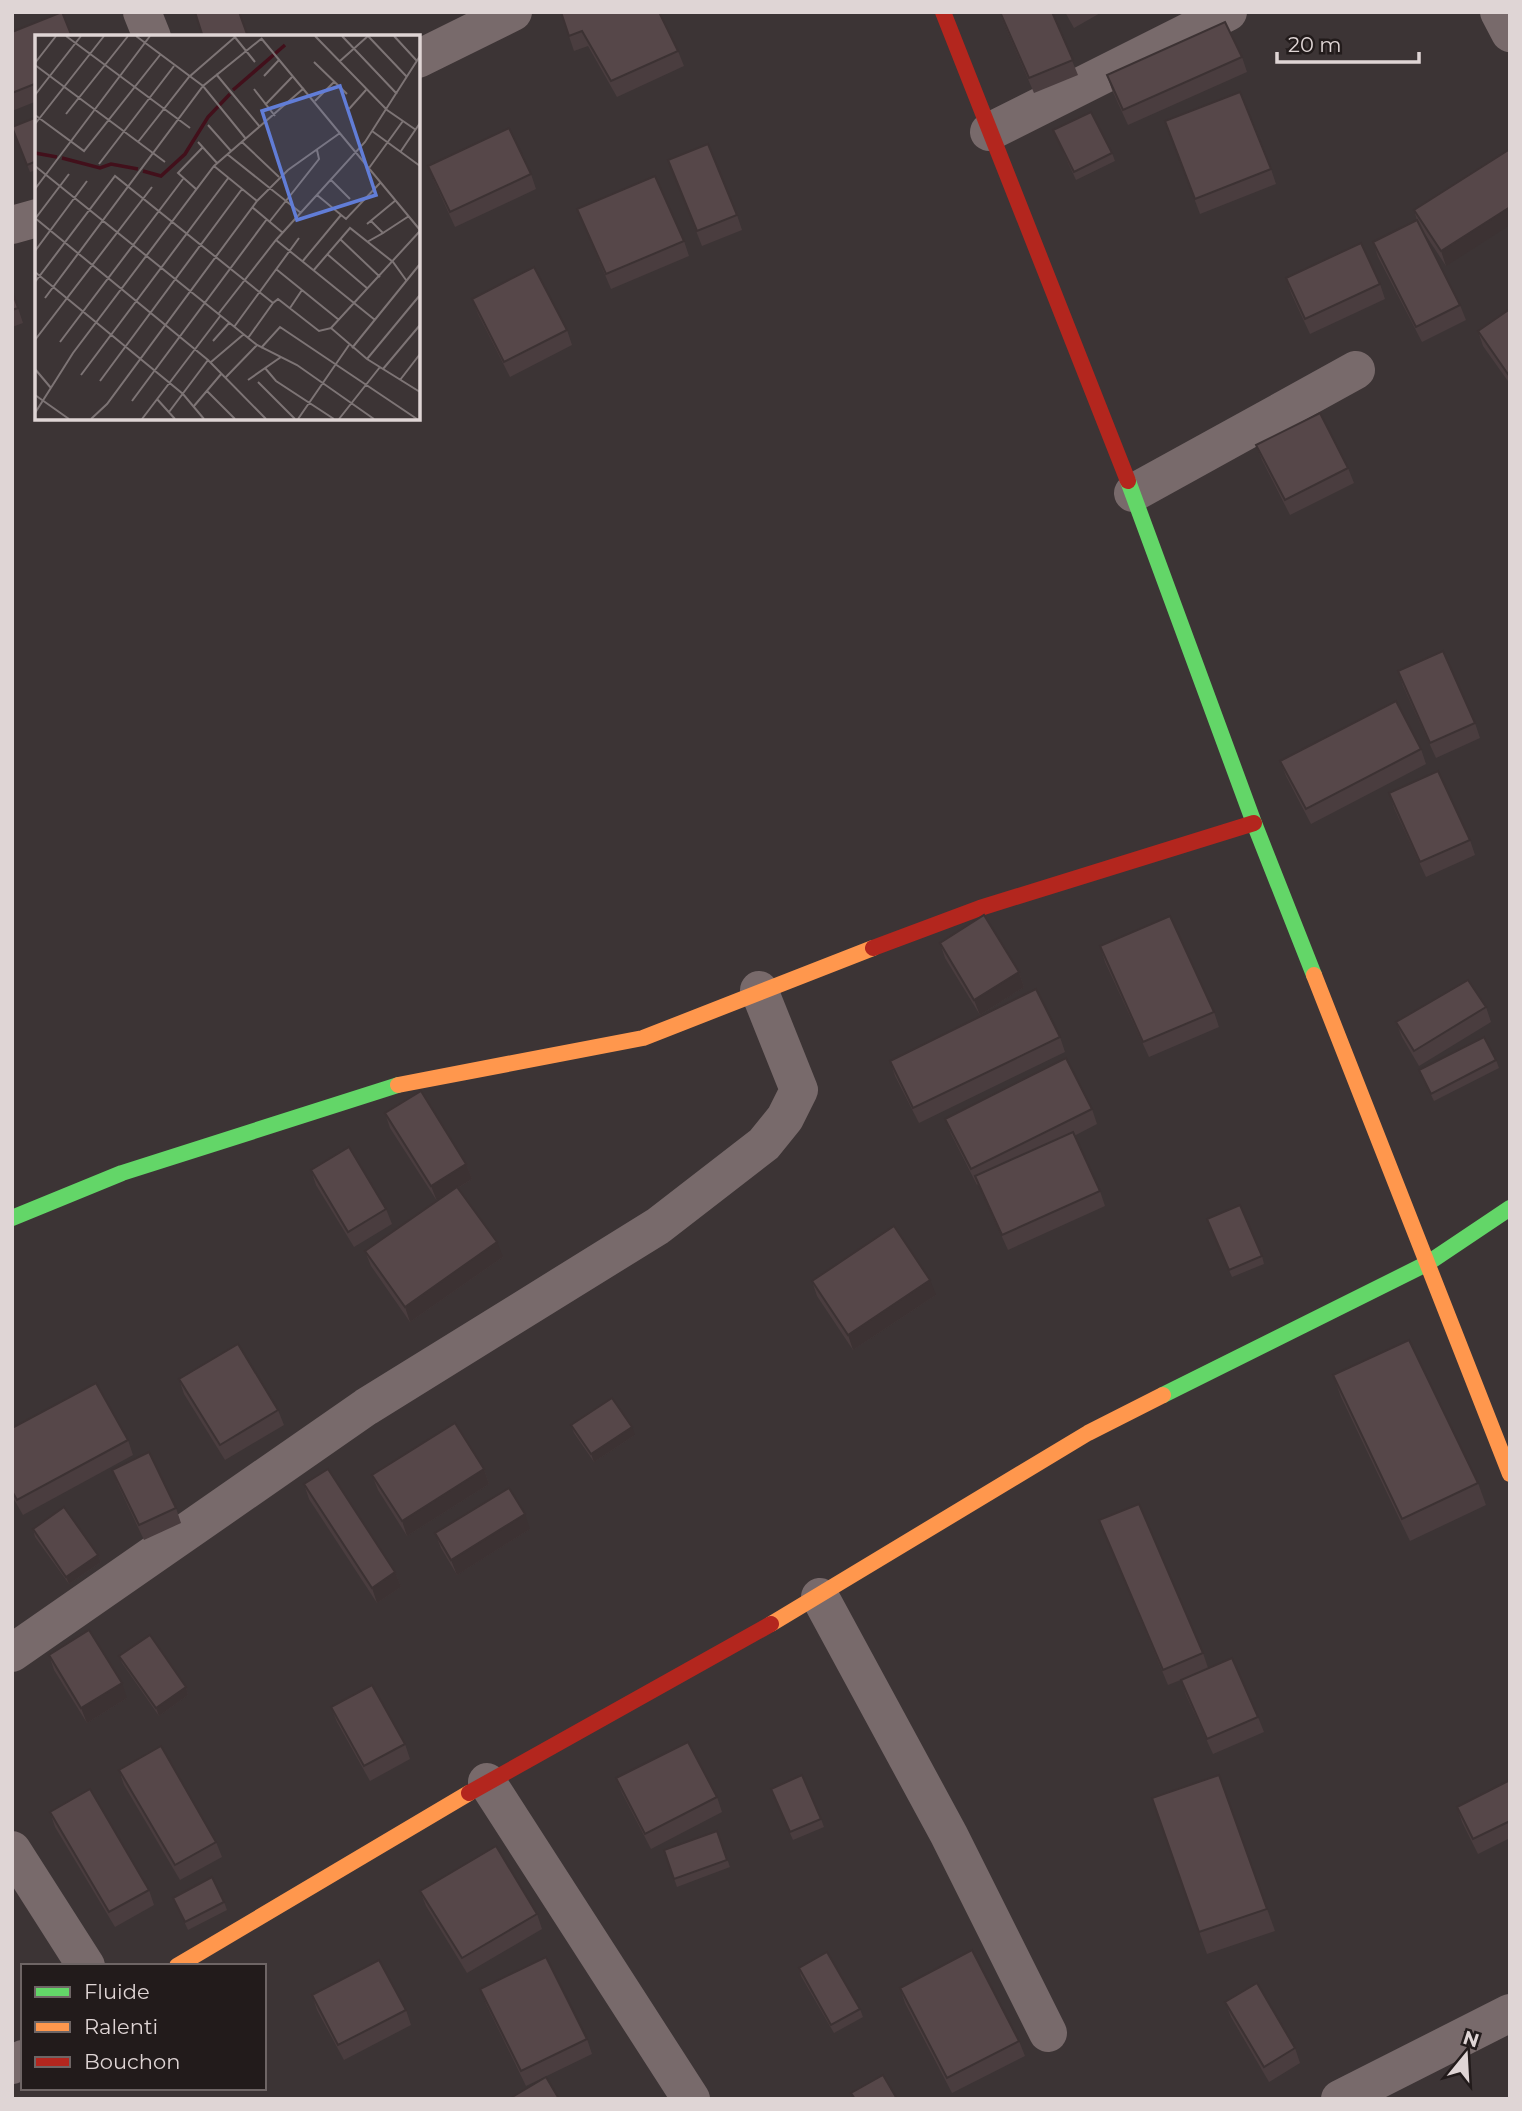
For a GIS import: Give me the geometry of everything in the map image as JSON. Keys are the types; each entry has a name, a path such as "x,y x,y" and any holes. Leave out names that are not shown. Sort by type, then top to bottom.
{"street":[{"path":"142,12 151,35"},
{"path":"420,58 513,12"},
{"path":"943,12 1133,493 1254,823 1510,1474"},
{"path":"989,132 1228,12"},
{"path":"1499,12 1510,33"},
{"path":"12,225 35,219"},
{"path":"1133,493 1356,370"},
{"path":"12,1218 122,1173 388,1087 643,1038 759,990 980,908 1254,823"},
{"path":"12,1653 366,1407 658,1226 764,1144 785,1118 799,1090 759,990"},
{"path":"180,1964 487,1782 820,1597 1088,1433 1428,1263 1510,1208"},
{"path":"820,1597 949,1836 1048,2033"},
{"path":"487,1782 691,2099"},
{"path":"12,1850 85,1964"},
{"path":"1340,2099 1510,2013"}],"building":[{"path":"62,12 71,35 35,35 35,84 12,93 12,32"},
{"path":"195,12 239,12 247,35 202,35"},
{"path":"561,12 659,12 678,51 611,81 582,31 569,36"},
{"path":"1000,12 1052,12 1073,60 1029,78"},
{"path":"1225,22 1242,57 1123,110 1107,75"},
{"path":"1240,92 1271,169 1195,199 1165,121"},
{"path":"1091,112 1112,153 1074,172 1053,130"},
{"path":"35,118 35,162 27,165 12,127"},
{"path":"509,128 531,174 450,212 428,166"},
{"path":"708,144 737,215 697,231 668,160"},
{"path":"1510,149 1510,207 1441,251 1414,210"},
{"path":"655,176 684,241 606,274 577,209"},
{"path":"1417,220 1460,305 1416,327 1373,242"},
{"path":"1361,243 1380,284 1305,319 1286,278"},
{"path":"534,267 567,330 504,362 472,299"},
{"path":"12,291 18,308 12,310"},
{"path":"1510,309 1510,377 1478,331"},
{"path":"1320,413 1348,468 1285,500 1256,445"},
{"path":"1443,651 1475,723 1430,743 1398,671"},
{"path":"1396,701 1421,749 1306,809 1280,761"},
{"path":"1438,771 1470,840 1420,862 1389,793"},
{"path":"984,915 1019,972 974,1000 940,943"},
{"path":"1170,916 1214,1012 1143,1042 1100,946"},
{"path":"1468,980 1486,1007 1414,1051 1396,1022"},
{"path":"1036,989 1060,1037 913,1108 890,1061"},
{"path":"1484,1037 1496,1060 1431,1094 1419,1070"},
{"path":"1066,1058 1092,1109 971,1169 945,1119"},
{"path":"421,1091 466,1164 431,1186 385,1113"},
{"path":"1073,1132 1100,1191 1002,1235 975,1176"},
{"path":"349,1147 386,1209 348,1232 311,1170"},
{"path":"457,1187 497,1242 405,1307 365,1251"},
{"path":"1240,1205 1262,1256 1229,1270 1207,1219"},
{"path":"894,1226 930,1280 848,1335 812,1281"},
{"path":"1409,1340 1478,1483 1402,1519 1333,1375"},
{"path":"238,1344 278,1410 220,1445 179,1379"},
{"path":"96,1383 128,1440 17,1500 12,1491 12,1428"},
{"path":"612,1398 632,1427 591,1454 571,1425"},
{"path":"455,1423 484,1469 402,1521 372,1475"},
{"path":"149,1452 176,1508 139,1525 112,1470"},
{"path":"328,1469 395,1572 372,1588 304,1484"},
{"path":"509,1488 525,1514 451,1560 435,1533"},
{"path":"1139,1504 1203,1653 1163,1670 1099,1520"},
{"path":"64,1507 98,1555 66,1577 33,1529"},
{"path":"89,1630 122,1683 81,1708 49,1655"},
{"path":"150,1635 186,1687 156,1708 119,1656"},
{"path":"1232,1658 1258,1717 1207,1739 1181,1680"},
{"path":"372,1685 405,1744 364,1766 331,1707"},
{"path":"688,1742 717,1797 645,1834 616,1778"},
{"path":"161,1746 216,1842 175,1865 119,1770"},
{"path":"802,1775 821,1819 790,1832 771,1789"},
{"path":"1219,1775 1267,1909 1199,1932 1152,1798"},
{"path":"1510,1780 1510,1821 1473,1839 1457,1807"},
{"path":"90,1789 149,1890 109,1912 50,1812"},
{"path":"717,1831 727,1860 674,1879 664,1850"},
{"path":"496,1846 537,1914 462,1958 420,1891"},
{"path":"212,1877 224,1902 185,1922 173,1898"},
{"path":"972,1950 1019,2041 947,2078 900,1988"},
{"path":"827,1952 860,2009 831,2025 799,1968"},
{"path":"546,1957 587,2039 521,2071 480,1989"},
{"path":"379,1960 406,2010 338,2045 312,1995"},
{"path":"1257,1983 1295,2048 1264,2067 1225,2002"},
{"path":"883,2075 897,2099 855,2099 851,2093"},
{"path":"546,2077 559,2099 509,2099"}],"traffic: fast":[{"path":"1128,481 1254,823 1314,975"},
{"path":"12,1218 122,1173 398,1085"},
{"path":"1163,1395 1428,1263 1510,1208"}],"traffic: slow":[{"path":"398,1085 643,1038 873,948"},
{"path":"1314,975 1510,1474"},
{"path":"771,1624 1088,1433 1163,1395"},
{"path":"180,1964 469,1793"}],"traffic: jam":[{"path":"943,12 1128,481"},
{"path":"873,948 980,908 1254,823"},
{"path":"469,1793 771,1624"}]}
